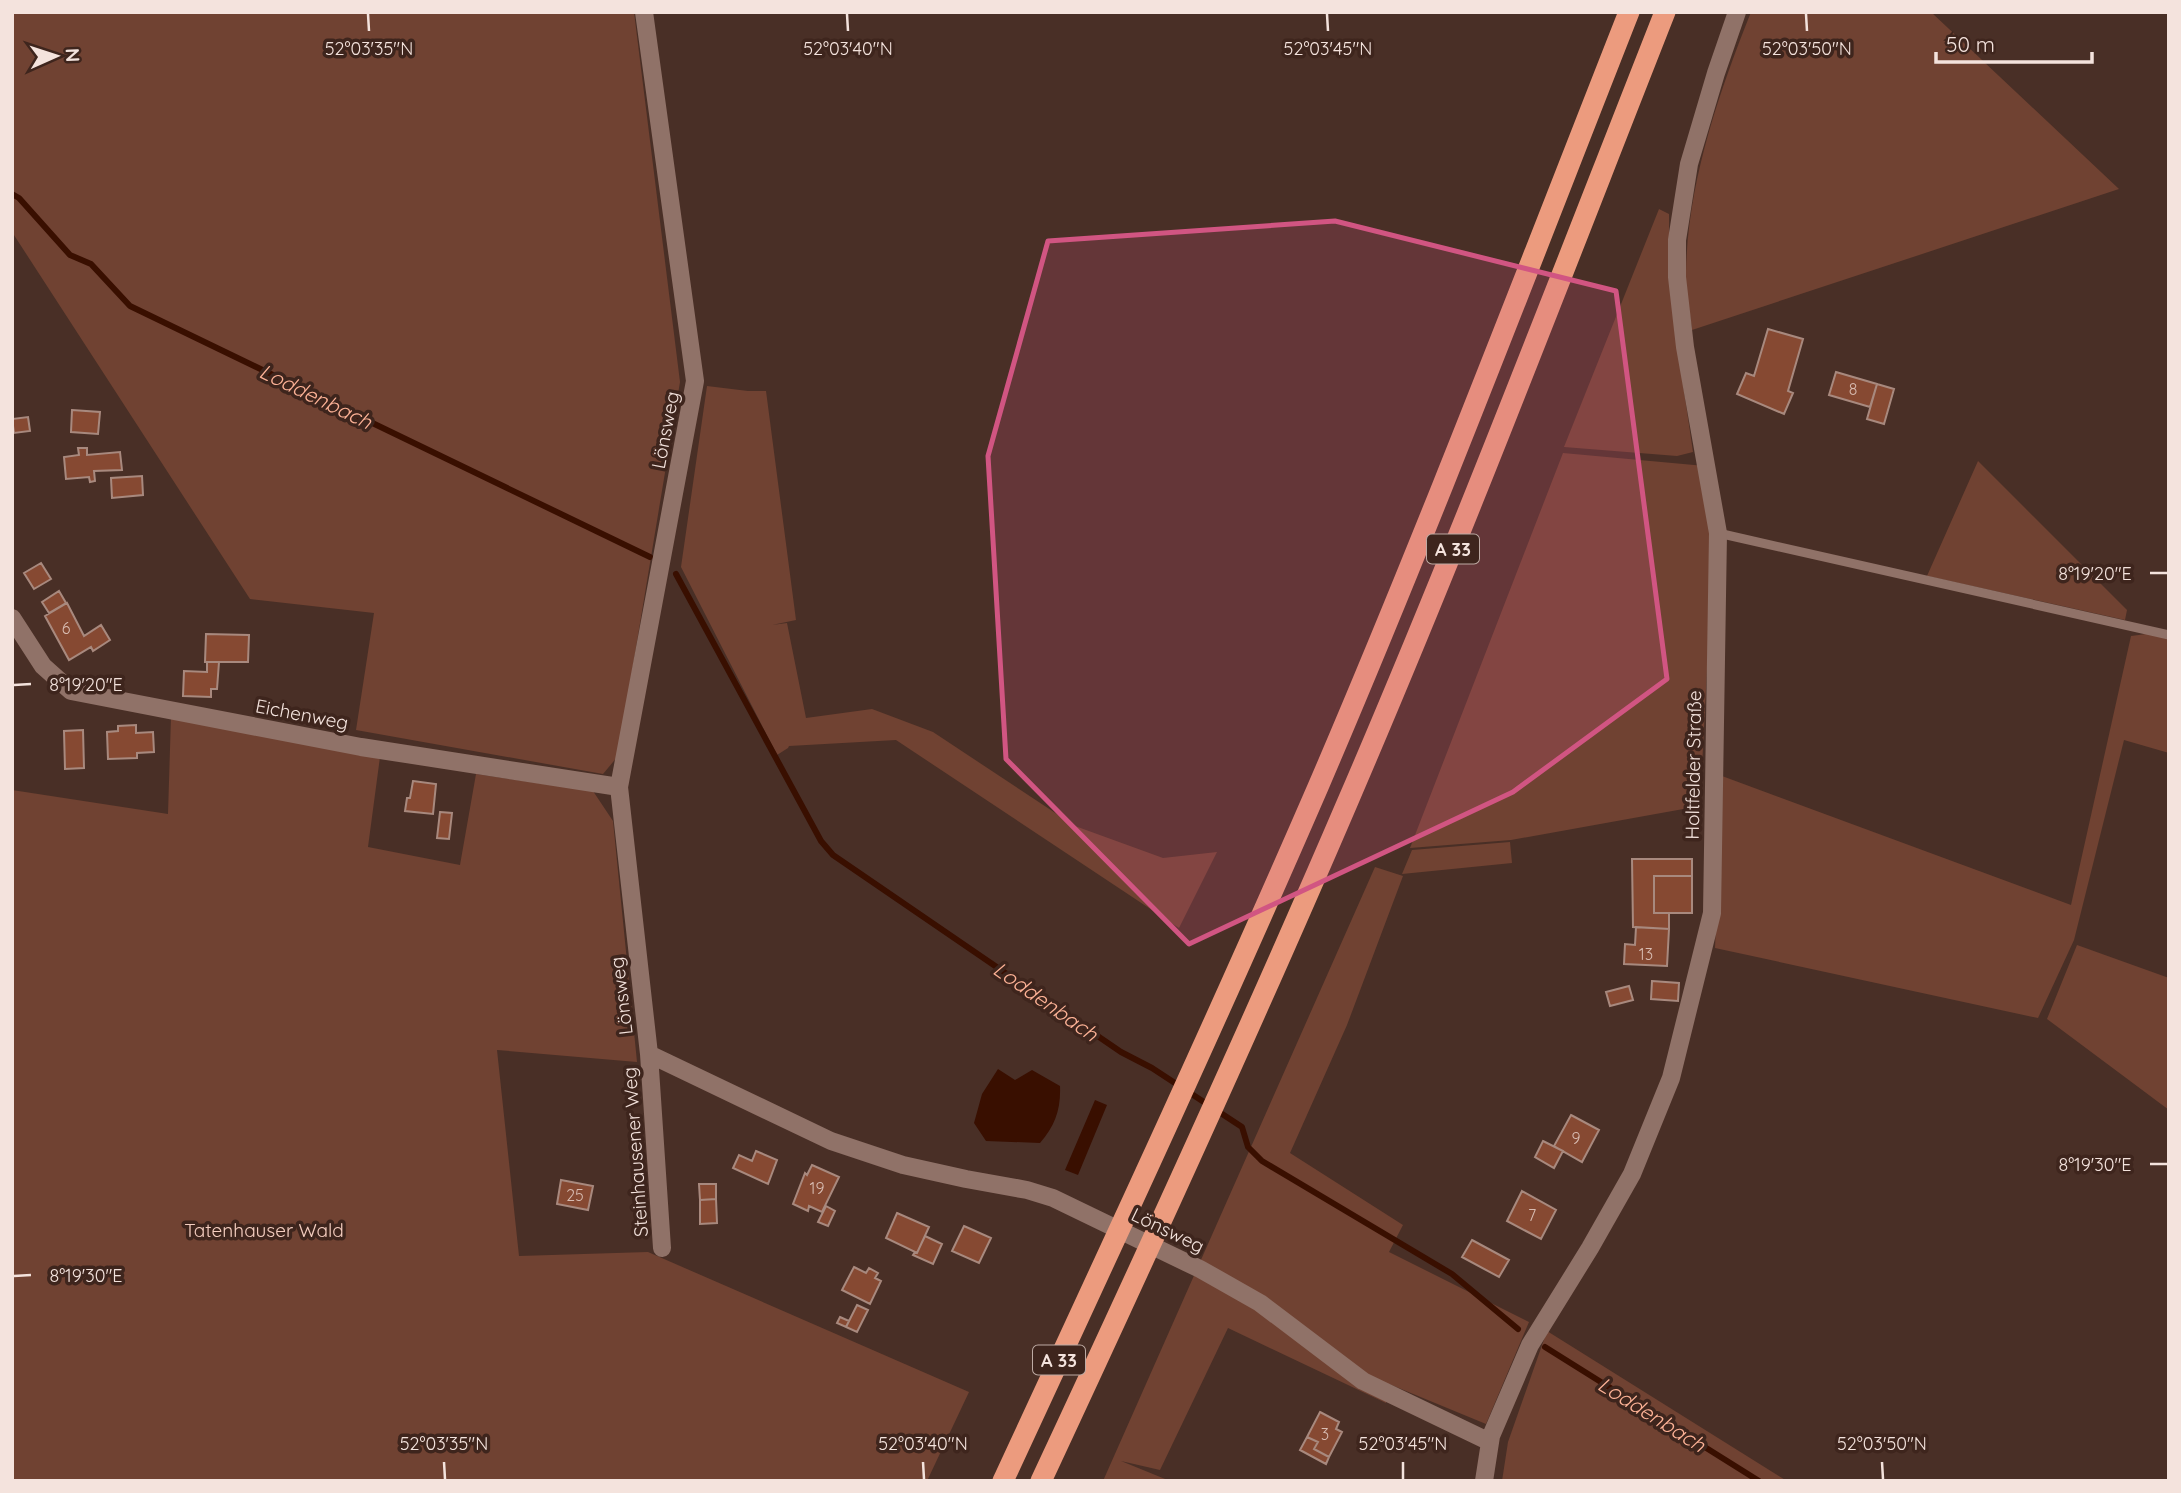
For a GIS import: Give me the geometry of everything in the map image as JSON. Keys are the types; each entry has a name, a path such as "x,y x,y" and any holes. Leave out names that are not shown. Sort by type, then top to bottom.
{"highway":[{"name":"A 33","path":"1003,1481 1197,1062 1319,784 1433,511 1629,12"},
{"name":"A 33","path":"1041,1481 1204,1130 1349,801 1463,526 1665,12"}],"street":[{"name":"Lönsweg","path":"644,12 695,381 619,787 649,1054 831,1141 903,1165 1027,1190 1053,1198 1200,1269 1260,1303 1363,1381 1490,1442"},
{"name":"Holtfelder Straße","path":"1484,1481 1490,1442 1530,1345 1632,1174 1671,1078 1712,913 1718,533 1685,347 1677,277 1677,240 1689,164 1737,12"},
{"name":"Eichenweg","path":"12,618 43,666 71,691 361,747 619,787"},
{"name":"Steinhausener Weg","path":"649,1054 662,1248"}],"lane":[{"path":"1718,533 2169,635"}],"highlighted area":[{"path":"1335,221 1616,291 1667,679 1513,792 1189,944 1006,759 988,456 1048,241"}],"green space":[{"path":"12,12 634,12 680,382 618,756 603,774 356,730 374,613 250,599 12,232"},
{"path":"1751,12 1931,12 2119,189 1692,330 1686,278 1692,205 1716,107"},
{"path":"1659,209 1669,214 1669,268 1674,323 1693,452 1677,456 1564,447"},
{"path":"707,386 766,391 796,620 772,625 787,623 806,718 872,709 933,732 1075,826 1163,858 1217,852 1179,928 896,740 789,746 777,755 681,567"},
{"path":"1563,453 1705,466 1714,533 1700,806 1511,840 1410,848"},
{"path":"1978,461 2127,610 2125,620 1927,576"},
{"path":"2169,631 2169,753 2124,740 2074,940 2038,1018 1715,948 1722,776 2071,905 2131,636"},
{"name":"Tatenhauser Wald","path":"171,717 380,757 368,847 460,865 476,774 593,791 613,821 637,1062 497,1050 519,1256 648,1252 969,1392 927,1481 12,1481 12,790 168,814"},
{"path":"1510,842 1512,863 1402,874 1412,850"},
{"path":"1375,867 1403,876 1347,1025 1290,1153 1403,1225 1389,1252 1529,1322 1486,1424 1389,1384 1386,1403 1228,1328 1160,1470 1121,1461 1170,1481 1103,1481"},
{"path":"2077,945 2169,978 2169,1110 2047,1019"},
{"path":"1547,1331 1787,1481 1502,1481 1508,1442"}],"shaded area":[{"path":"998,1069 1015,1080 1032,1070 1060,1086 1056,1117 1040,1143 986,1141 974,1123 982,1094"},
{"path":"1095,1100 1107,1105 1078,1175 1065,1170"}],"building":[{"path":"1768,329 1803,339 1788,391 1793,393 1784,414 1737,394 1746,373 1754,376"},
{"path":"1836,372 1877,384 1870,407 1829,395"},
{"path":"1877,384 1894,389 1884,424 1867,419"},
{"path":"72,410 100,412 98,434 71,432"},
{"path":"28,417 30,431 14,433 12,419"},
{"path":"78,448 87,448 87,455 120,452 122,470 94,471 95,481 90,482 89,477 66,479 64,457 79,455"},
{"path":"142,476 143,495 112,498 111,478"},
{"path":"41,563 51,579 34,589 24,573"},
{"path":"59,591 66,603 49,613 42,602"},
{"path":"67,603 84,636 101,625 110,640 93,651 91,647 69,660 45,616"},
{"path":"206,634 249,635 248,662 205,662"},
{"path":"207,662 219,662 217,689 211,689 211,697 183,696 184,671 207,672"},
{"path":"136,725 136,733 153,732 154,752 137,753 137,758 108,759 107,732 118,731 118,726"},
{"path":"83,730 84,768 65,769 64,731"},
{"path":"413,781 436,784 433,814 405,811"},
{"path":"440,812 452,813 449,839 437,838"},
{"path":"1632,859 1692,859 1692,876 1654,876 1654,913 1669,913 1669,929 1633,927"},
{"path":"1654,876 1692,876 1692,913 1654,913"},
{"path":"1636,927 1669,929 1667,966 1624,964 1625,944 1635,945"},
{"path":"1652,981 1679,983 1678,1001 1651,999"},
{"path":"1629,986 1633,1000 1610,1006 1606,992"},
{"path":"1571,1115 1599,1130 1582,1162 1554,1146"},
{"path":"1543,1141 1563,1151 1554,1168 1535,1157"},
{"path":"756,1151 777,1160 768,1184 733,1168 739,1155 752,1161"},
{"path":"812,1165 839,1177 822,1212 809,1206 808,1211 793,1204 805,1173 807,1175"},
{"path":"561,1180 593,1186 588,1210 557,1204"},
{"path":"699,1184 716,1184 716,1199 700,1200"},
{"path":"1522,1191 1556,1210 1541,1239 1507,1221"},
{"path":"716,1199 717,1223 700,1224 700,1200"},
{"path":"826,1206 835,1211 828,1226 818,1222"},
{"path":"897,1213 929,1227 917,1253 886,1238"},
{"path":"964,1226 991,1238 979,1263 952,1251"},
{"path":"925,1236 942,1244 933,1264 913,1255 917,1253"},
{"path":"1472,1240 1509,1260 1499,1277 1462,1257"},
{"path":"854,1267 866,1273 869,1268 878,1273 875,1278 881,1281 870,1304 842,1290"},
{"path":"857,1305 868,1310 857,1332 846,1327"},
{"path":"840,1317 849,1321 846,1327 837,1323"},
{"path":"1320,1412 1339,1422 1336,1429 1342,1432 1329,1457 1314,1449 1318,1442 1307,1437"},
{"path":"1307,1437 1318,1442 1314,1449 1329,1457 1326,1464 1300,1450"}],"waterway":[{"name":"Loddenbach","path":"12,194 19,198 70,255 91,264 130,306 650,557"},
{"name":"Loddenbach","path":"676,574 821,841 833,855 1121,1052 1152,1068 1242,1127 1248,1147 1262,1161 1452,1274 1518,1329"},
{"name":"Loddenbach","path":"1545,1347 1759,1481"}]}
